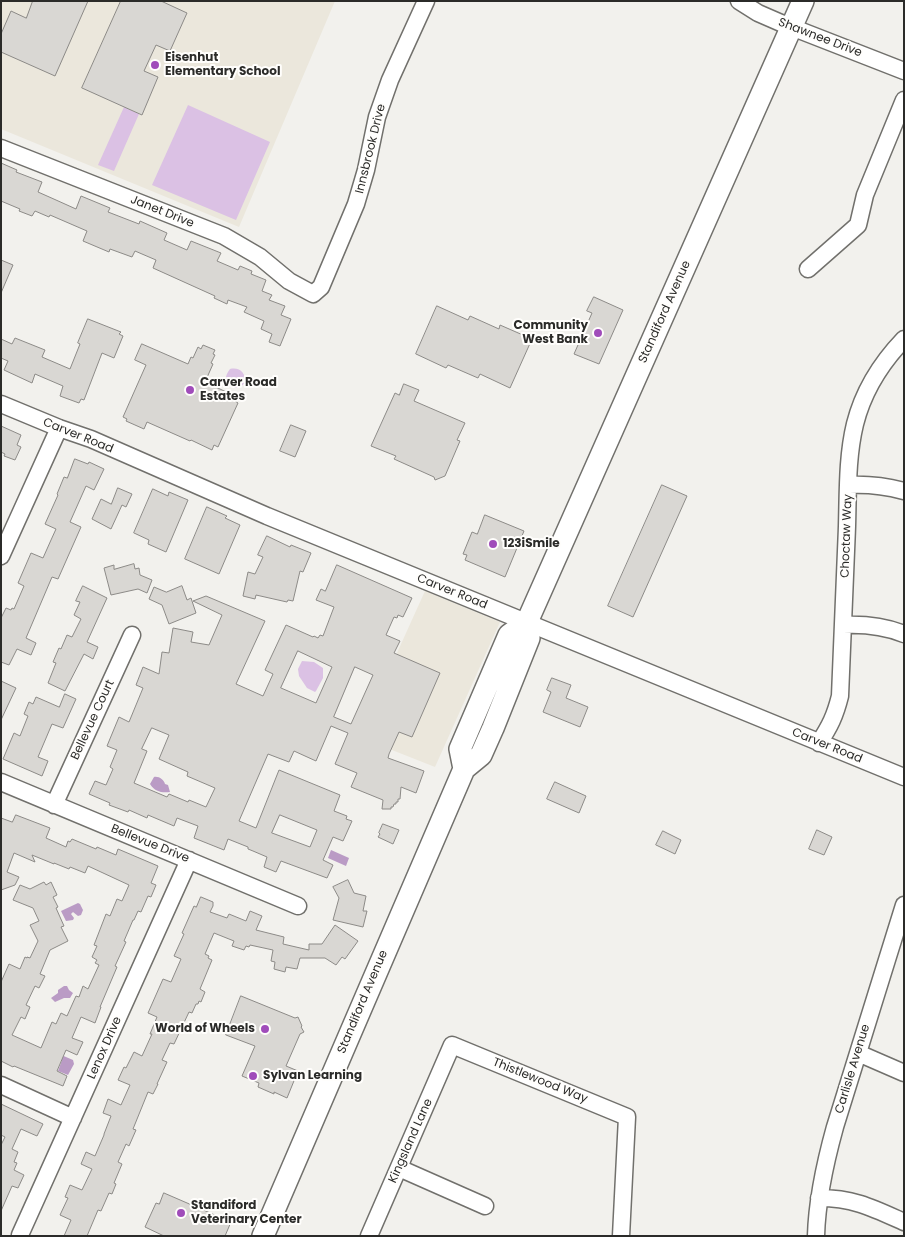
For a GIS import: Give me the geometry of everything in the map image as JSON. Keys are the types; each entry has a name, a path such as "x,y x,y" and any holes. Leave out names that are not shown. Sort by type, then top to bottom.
{"main road":[{"name":"Standiford Avenue","path":"263,1236 464,769 481,755 493,728 529,638 527,622 803,1"}],"street":[{"name":"Innsbrook Drive","path":"313,294 321,287 356,204 366,170 377,117 390,80 426,1"},
{"name":"Shawnee Drive","path":"739,1 758,13 904,70"},
{"path":"808,269 858,225 865,195 904,100"},
{"name":"Janet Drive","path":"1,148 224,236 260,257 289,281 313,294"},
{"name":"Choctaw Way","path":"819,743 836,714 840,696 851,445 855,424 871,382 885,361 904,339"},
{"name":"Carver Road","path":"1,404 91,439 267,516 904,777"},
{"path":"1,556 59,428"},
{"path":"849,485 863,484 904,491"},
{"path":"843,625 878,627 904,634"},
{"name":"Bellevue Court","path":"54,805 132,635"},
{"name":"Bellevue Drive","path":"1,782 298,906"},
{"name":"Lenox Drive","path":"20,1236 189,860"},
{"name":"Carlisle Avenue","path":"816,1236 819,1198 834,1128 900,928 904,905"},
{"name":"Thistlewood Way","path":"452,1045 627,1117 621,1236"},
{"name":"Kingsland Lane","path":"369,1236 452,1045"},
{"path":"858,1052 904,1073"},
{"path":"1,1085 73,1118"},
{"path":"399,1168 485,1206"},
{"path":"819,1198 834,1198 857,1202 904,1222"}],"shaded area":[{"name":"Eisenhut Elementary School","path":"1,1 335,1 239,227 1,129"},
{"path":"188,105 270,142 236,220 152,185"},
{"path":"124,107 139,114 114,171 98,165"},
{"path":"230,369 237,369 243,374 245,383 239,388 235,388 231,384 228,386 226,382 227,373"},
{"path":"425,591 500,622 435,767 359,737"},
{"path":"302,661 314,662 323,668 323,678 315,692 307,688 299,676 298,669"},
{"path":"154,777 164,781 168,785 170,792 161,792 154,789 150,784"},
{"path":"331,850 349,858 346,866 328,858"},
{"path":"78,903 83,910 81,915 78,916 73,912 71,914 74,918 73,920 66,921 61,911"},
{"path":"64,986 67,986 73,993 70,998 64,998 55,1002 51,998"},
{"path":"59,1054 73,1060 74,1064 68,1075 58,1071 62,1060 57,1058"}],"building":[{"path":"33,1 88,1 55,76 1,52 1,34 11,11 26,18"},
{"path":"121,1 161,1 187,13 170,51 156,45 144,71 158,77 142,115 82,88"},
{"path":"1,163 17,170 16,172 42,182 38,192 76,209 81,196 110,208 108,212 139,224 140,221 167,233 164,240 187,250 191,241 221,253 217,261 238,270 240,266 252,271 251,274 266,280 262,291 272,295 269,300 285,306 281,315 291,319 280,346 269,342 272,334 261,329 264,321 244,312 247,307 228,300 227,304 214,298 215,296 153,268 156,260 135,251 132,257 110,249 109,252 83,241 87,231 50,215 49,217 35,211 32,216 1,201"},
{"path":"1,260 13,265 1,293"},
{"name":"Community West Bank","path":"594,297 623,310 599,364 574,354 592,313 587,311"},
{"path":"437,306 468,320 470,316 499,329 500,325 532,339 510,388 480,374 478,378 448,365 446,368 416,354"},
{"path":"88,319 121,332 119,334 123,336 114,358 102,353 84,400 81,399 79,403 60,396 63,386 35,374 32,383 4,370 8,361 1,358 1,339 12,344 15,338 45,350 42,357 70,369"},
{"path":"142,344 188,364 198,347 201,349 203,345 215,350 211,363 213,364 205,382 237,397 235,401 238,403 218,447 214,445 212,450 147,422 144,429 126,421 127,419 123,417 146,365 135,360"},
{"path":"404,384 419,390 414,401 465,423 457,440 460,441 445,476 435,480 434,477 394,459 396,456 371,446 395,393 399,395"},
{"path":"291,425 306,431 295,457 280,451"},
{"path":"1,426 21,435 17,445 21,447 15,460 4,456 5,454 1,452"},
{"path":"75,459 88,464 89,462 104,469 94,490 86,486 70,522 81,527 58,579 52,577 26,638 36,643 31,655 17,649 9,665 1,662 1,618 6,608 14,609 24,586 18,583 31,553 43,558 56,529 45,524 64,477 67,478"},
{"path":"662,485 687,496 633,617 608,606"},
{"path":"118,488 132,494 126,507 122,505 111,529 92,519 101,499 111,504"},
{"path":"153,489 168,496 169,492 188,500 166,552 148,544 149,540 134,533"},
{"path":"207,507 227,516 225,518 240,525 219,574 185,559"},
{"name":"123iSmile","path":"485,515 524,531 505,577 465,560 467,555 463,554 472,532 477,534"},
{"path":"267,536 290,547 291,545 311,553 303,572 300,571 293,601 288,600 287,602 256,595 255,599 243,596 248,572 255,574 263,557 258,555"},
{"path":"134,564 135,569 139,568 140,575 152,580 147,593 138,589 111,595 104,568 114,565 114,569"},
{"path":"337,565 412,598 403,617 398,615 397,618 394,617 386,635 400,641 394,653 440,673 412,737 399,732 389,754 388,758 424,771 416,793 401,787 400,799 391,809 382,809 383,800 351,787 357,773 335,764 348,733 331,726 316,761 294,751 289,762 268,754 239,821 256,828 279,770 340,795 334,811 347,816 346,819 352,821 343,841 333,837 323,860 333,865 327,878 281,861 276,872 264,867 267,857 248,849 248,847 228,839 224,850 194,838 198,826 177,818 174,826 148,815 147,818 129,810 128,812 109,805 110,803 89,794 95,781 106,785 113,769 110,767 117,750 107,746 119,717 129,722 143,688 136,685 143,667 159,674 162,652 169,653 173,628 193,632 191,642 209,645 222,615 193,601 206,596 265,621 236,684 263,696 273,674 265,670 286,625 313,637 323,636 334,607 316,600 321,589 325,591","holes":["298,651 332,667 316,703 281,688","355,667 373,675 351,724 334,717","152,728 169,735 159,759 188,772 187,776 215,788 206,807 169,794 167,797 134,783 147,751 142,749","280,815 317,830 310,847 272,833"]},
{"path":"83,586 107,598 87,642 98,647 93,659 84,654 65,691 48,683 56,663 53,662 59,648 61,649 67,635 72,637 81,619 74,615 80,602 76,601"},
{"path":"182,586 187,600 191,598 196,613 169,624 162,605 149,599 154,587 166,592"},
{"path":"552,678 571,685 566,698 588,707 580,727 543,712 551,692 547,690"},
{"path":"1,681 16,688 1,720"},
{"path":"65,694 76,699 63,728 52,724 38,757 48,761 42,776 3,759 14,733 20,736 28,716 24,714 29,702 33,704 36,697 59,707"},
{"path":"555,782 586,796 579,813 547,799"},
{"path":"16,815 50,828 46,838 66,847 68,841 70,842 72,839 116,855 118,849 158,866 151,883 156,885 151,897 148,896 141,912 138,911 133,920 95,1023 81,1017 72,1038 83,1042 77,1055 66,1050 57,1071 67,1076 63,1086 1,1061 1,982 9,964 20,969 25,957 30,958 38,941 30,925 39,921 33,908 13,900 20,885 30,889 44,882 46,885 51,882 57,895 53,897 58,907 56,908 64,926 61,927 68,941 50,950 40,974 45,976 39,988 35,986 26,1005 30,1007 25,1019 21,1017 12,1035 41,1048 52,1022 56,1024 61,1013 67,1016 76,996 79,997 83,986 88,989 99,965 95,963 97,960 92,957 97,946 94,945 106,914 110,916 117,899 122,901 129,885 88,866 85,873 32,855 35,862 14,853 7,872 19,877 15,885 1,890 1,818 12,822"},
{"path":"383,824 399,830 393,844 378,837"},
{"path":"817,830 832,837 824,855 809,849"},
{"path":"663,831 681,840 675,854 656,845"},
{"path":"348,880 354,893 366,896 363,911 367,911 363,927 333,920 339,898 333,887"},
{"path":"201,897 213,902 210,912 227,918 229,914 246,921 250,911 262,916 256,930 284,937 283,944 309,950 309,944 322,944 335,925 358,941 345,959 342,957 336,965 325,958 300,958 297,969 286,967 285,972 274,969 275,962 271,961 273,950 250,945 249,947 246,946 244,950 232,946 234,941 214,933 205,954 212,960 200,989 205,992 201,1002 199,1001 196,1004 192,1013 189,1012 174,1044 170,1043 162,1060 167,1062 158,1084 153,1094 148,1092 133,1129 136,1130 129,1146 126,1144 118,1162 122,1164 114,1183 116,1184 112,1194 109,1193 101,1211 98,1210 87,1236 64,1236 71,1220 60,1215 68,1198 65,1197 70,1185 82,1190 92,1169 81,1164 86,1152 95,1156 104,1135 111,1116 103,1113 108,1099 121,1105 130,1085 118,1080 134,1052 142,1056 152,1034 150,1034 157,1017 148,1013 163,979 171,982 181,959 174,956 184,934 182,933 194,906 196,907"},
{"name":"World of Wheels","path":"241,996 295,1018 298,1017 304,1032 300,1034 286,1066 298,1071 287,1098 258,1087 259,1083 242,1076 255,1046 226,1035"},
{"path":"1,1104 43,1124 37,1136 21,1129 12,1149 18,1152 14,1162 17,1163 14,1170 24,1175 18,1188 12,1186 1,1211 1,1145 5,1137 1,1135"},
{"name":"Standiford Veterinary Center","path":"164,1193 231,1222 225,1236 164,1236 145,1227 156,1203 159,1204"}],"place":[{"name":"Eisenhut Elementary School","path":"155,65"},
{"name":"Community West Bank","path":"598,333"},
{"name":"Carver Road Estates","path":"190,390"},
{"name":"123iSmile","path":"493,544"},
{"name":"World of Wheels","path":"265,1029"},
{"name":"Sylvan Learning","path":"253,1076"},
{"name":"Standiford Veterinary Center","path":"181,1213"}]}
